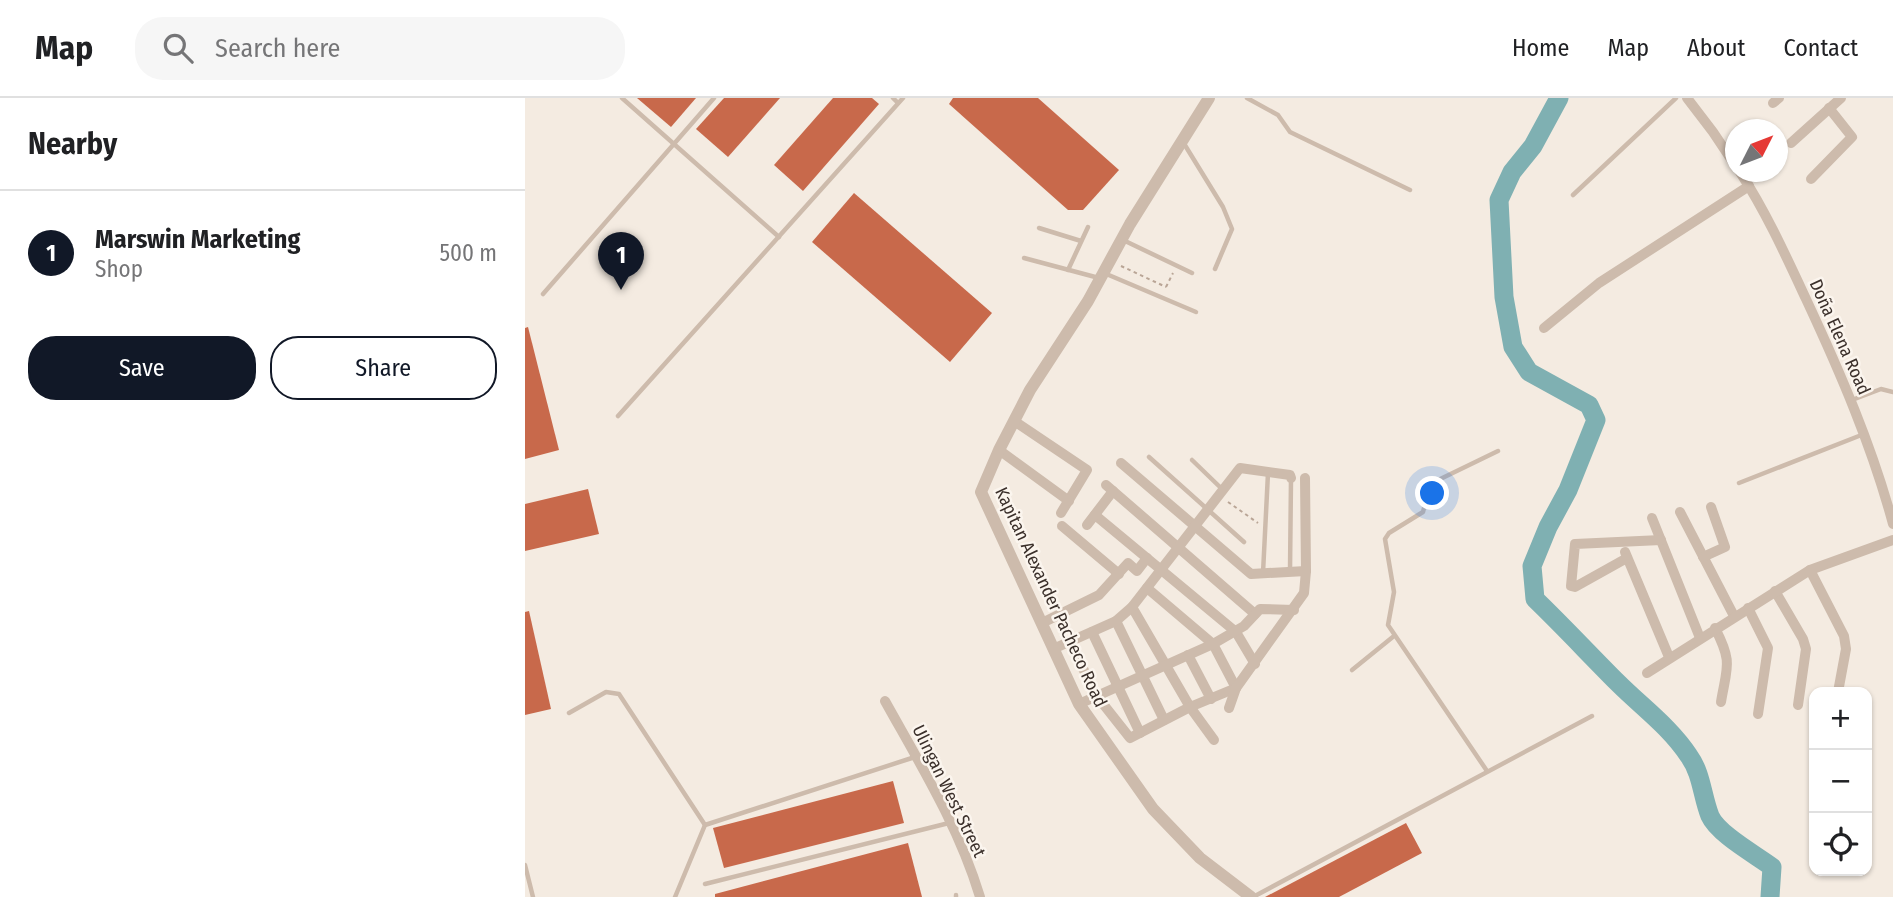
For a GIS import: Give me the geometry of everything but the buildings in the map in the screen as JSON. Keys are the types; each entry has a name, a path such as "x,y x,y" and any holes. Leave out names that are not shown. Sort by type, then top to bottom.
{"street":[{"name":"Kapitan Alexander Pacheco Road","path":"1209,98 1030,390 981,492 1079,704 1153,808 1200,858 1252,897"},
{"path":"1687,98 1725,151"},
{"path":"1791,143 1841,98"},
{"path":"1811,179 1851,137 1829,108"},
{"name":"Doña Elena Road","path":"1746,182 1782,248 1852,400 1893,524"},
{"path":"1544,328 1599,283 1749,186"},
{"path":"1014,421 1090,472 1061,513"},
{"path":"999,450 1069,501"},
{"path":"1121,463 1251,574 1306,571"},
{"path":"1053,649 1116,621 1132,607 1240,468 1290,475 1291,478"},
{"path":"1229,708 1236,688 1304,593 1305,478"},
{"path":"1087,525 1110,488 1255,614"},
{"path":"1703,557 1723,549 1726,545 1711,507"},
{"path":"1680,512 1734,616"},
{"path":"1095,514 1236,632 1255,664"},
{"path":"1652,517 1700,638"},
{"path":"1062,526 1119,574"},
{"path":"1627,558 1575,587 1571,586 1575,544 1661,540"},
{"path":"1647,673 1810,570 1893,540"},
{"path":"1622,542 1669,657"},
{"path":"1042,623 1099,594 1128,563 1137,571 1147,558"},
{"path":"1810,570 1844,636 1846,649 1839,687"},
{"path":"1147,588 1213,644 1236,688"},
{"path":"1775,591 1806,649 1798,705"},
{"path":"1132,607 1149,633 1164,666 1214,740"},
{"path":"1748,608 1768,648 1758,714"},
{"path":"1079,704 1236,632 1260,609 1294,610"},
{"path":"1116,621 1164,720"},
{"path":"1715,628 1729,659 1721,702"},
{"path":"1093,632 1140,733"},
{"path":"1070,642 1096,695 1130,738 1190,707 1236,688"},
{"path":"1188,655 1211,699"},
{"name":"Ulingan West Street","path":"885,701 950,822 967,859 979,897"}],"lane":[{"path":"622,98 779,237"},
{"path":"543,294 714,98"},
{"path":"618,416 900,100 893,98"},
{"path":"1247,98 1278,115 1290,132 1410,190"},
{"path":"1573,195 1676,98"},
{"path":"1182,142 1223,207 1232,229 1215,269"},
{"path":"1068,270 1088,227"},
{"path":"1039,228 1081,241"},
{"path":"1122,240 1192,273"},
{"path":"1024,258 1102,276 1196,312"},
{"path":"1852,400 1881,389 1893,392"},
{"path":"1739,483 1865,434"},
{"path":"1487,771 1388,625 1394,592 1386,536 1423,512 1428,488 1433,482 1498,451"},
{"path":"1149,457 1244,542"},
{"path":"1192,460 1221,493"},
{"path":"1263,574 1268,472"},
{"path":"1290,572 1291,478"},
{"path":"1352,670 1394,636"},
{"path":"569,713 606,692 619,694 705,825"},
{"path":"1252,897 1592,716"},
{"path":"675,897 705,825 916,757"},
{"path":"705,884 950,822"},
{"path":"525,865 533,897"}],"path":[{"path":"1110,261 1166,288 1176,266"},
{"path":"1221,493 1264,527"}],"waterway":[{"path":"1559,98 1533,146 1512,172 1499,200 1504,297 1513,347 1529,372 1589,405 1596,420 1568,490 1548,527 1532,566 1535,599 1665,726 1681,746 1697,770 1714,823 1772,867 1770,897"}],"place":[{"name":"Marswin Marketing","path":"621,290"}]}
